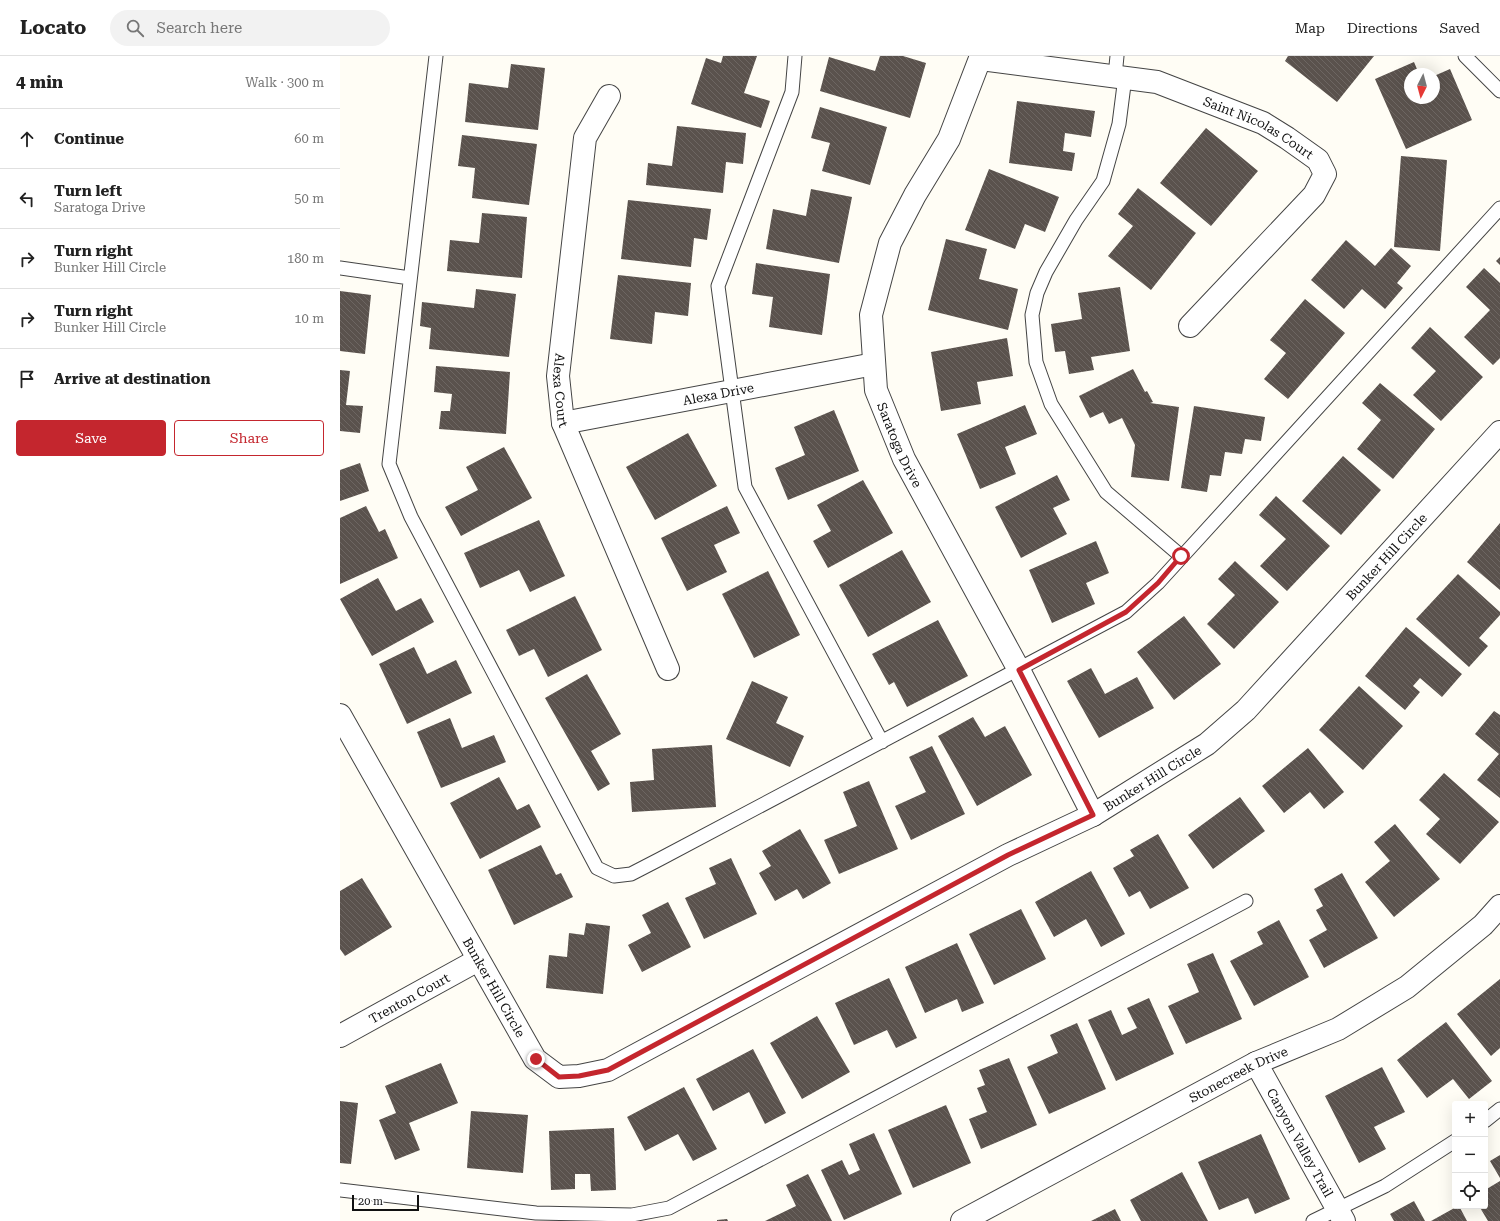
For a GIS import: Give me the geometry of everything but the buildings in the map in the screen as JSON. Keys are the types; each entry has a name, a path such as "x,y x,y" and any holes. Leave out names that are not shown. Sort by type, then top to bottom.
{"street":[{"name":"Saint Nicolas Court","path":"981,58 1057,70 1119,70 1157,82 1262,124 1288,138 1318,160 1325,174 1314,195 1190,326"},
{"name":"Saratoga Drive","path":"981,58 949,139 915,195 890,243 871,315 876,390 904,459 1019,670 1093,815"},
{"name":"Alexa Court","path":"609,96 585,138 558,376 562,423 668,669"},
{"name":"Alexa Drive","path":"562,423 874,364"},
{"name":"Bunker Hill Circle","path":"340,715 478,960 536,1059 559,1077 579,1076 608,1070 1008,855 1093,815 1207,744 1246,710 1500,432"},
{"name":"Stonecreek Drive","path":"962,1221 1256,1063 1338,1029 1408,987 1483,924 1500,906"},
{"name":"Trenton Court","path":"340,1036 478,960"},
{"name":"Canyon Valley Trail","path":"1256,1063 1341,1215"}],"lane":[{"path":"436,56 389,464 411,517 597,868 614,876 630,874 1019,670 1126,612 1158,583 1500,208"},
{"path":"795,56 792,92 718,286 745,487 882,742"},
{"path":"1465,56 1500,91"},
{"path":"1119,70 1119,124 1103,181 1069,233 1046,272 1037,293 1032,315 1036,362 1052,404 1106,492 1181,556"},
{"path":"340,268 410,278"},
{"path":"340,1190 536,1213 632,1215 669,1208 1246,902"},
{"path":"1488,1119 1500,1109"},
{"path":"1313,1221 1341,1215 1452,1142"}],"route":[{"path":"536,1059 559,1077 579,1076 608,1070 1008,855 1093,815 1019,670 1126,612 1158,583 1181,556"}]}
